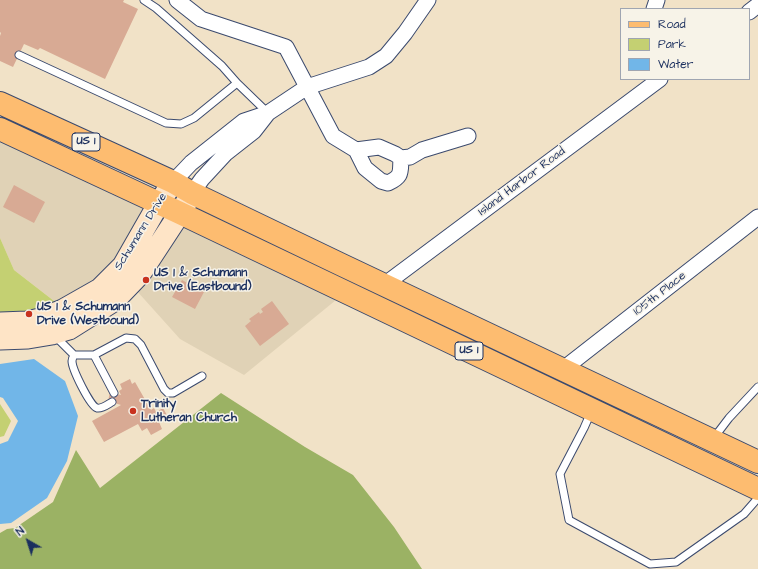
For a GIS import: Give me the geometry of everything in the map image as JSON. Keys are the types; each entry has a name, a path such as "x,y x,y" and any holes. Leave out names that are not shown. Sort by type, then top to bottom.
{"main road":[{"name":"US 1","path":"0,103 173,182 192,193 384,285 758,462"},
{"name":"US 1","path":"0,129 180,213 758,490"}],"street":[{"path":"176,0 201,19 286,47 333,136 356,150 365,168 381,181 388,183 397,179 401,172 401,158"},
{"path":"192,193 202,178 226,153 254,131 268,113 307,86 369,67 386,56 405,33 428,0"},
{"name":"Island Harbor Road","path":"384,285 659,80"},
{"path":"173,182 191,163 244,120 268,113"},
{"path":"356,150 379,147 401,158 410,157 422,150 468,136"},
{"name":"Schumann Drive","path":"0,339 28,338 46,326 63,310 100,289 123,266 159,203 173,182"},
{"name":"Schumann Drive","path":"0,323 27,322 69,329 115,300 140,274 192,193"},
{"name":"105th Place","path":"562,370 758,217"}],"lane":[{"path":"144,0 156,8 222,66 237,84 268,113"},
{"path":"18,55 166,123 182,124 194,118 237,84"},
{"path":"46,326 74,355 94,355 126,338 135,339 141,345 164,390 168,393 173,393 202,376"},
{"path":"74,355 72,361 74,370 91,403 96,407 101,408 112,402"},
{"path":"94,355 114,393"},
{"path":"712,441 729,418 758,387"},
{"path":"592,410 560,474 569,520 650,564 676,562 744,514 758,498"}],"shaded area":[{"path":"0,141 146,210 117,262 96,283 57,304 14,270 0,238"},
{"path":"180,226 336,300 244,375 180,339 136,290"}],"green space":[{"path":"0,238 14,270 57,304 25,315 0,316"},
{"path":"221,393 305,447 353,475 394,527 422,569 0,569 0,533 7,529 15,528 53,502 76,450 100,488"},
{"path":"0,404 11,421 4,436 0,437"}],"water":[{"path":"34,359 65,381 78,416 67,461 47,498 11,523 0,524 0,444 8,441 18,421 3,398 0,397 0,364"}],"building":[{"path":"0,0 124,0 123,2 138,9 105,79 40,48 38,50 24,44 13,67 0,61"},
{"path":"14,185 45,202 34,223 3,207"},
{"path":"182,280 204,292 195,309 172,297"},
{"path":"272,301 289,324 260,346 245,326 251,321 249,319 259,312 260,314 263,312 261,309"},
{"name":"Trinity Lutheran Church","path":"130,379 132,384 135,382 151,410 154,408 156,412 163,408 168,417 159,422 162,429 151,435 147,428 142,431 138,424 104,442 92,421 121,405 108,401 110,392 121,395 119,391 122,389 120,384"}],"place":[{"name":"US 1 & Schumann Drive (Eastbound)","path":"146,280"},
{"name":"US 1 & Schumann Drive (Westbound)","path":"29,314"},
{"name":"Trinity Lutheran Church","path":"133,411"}]}
